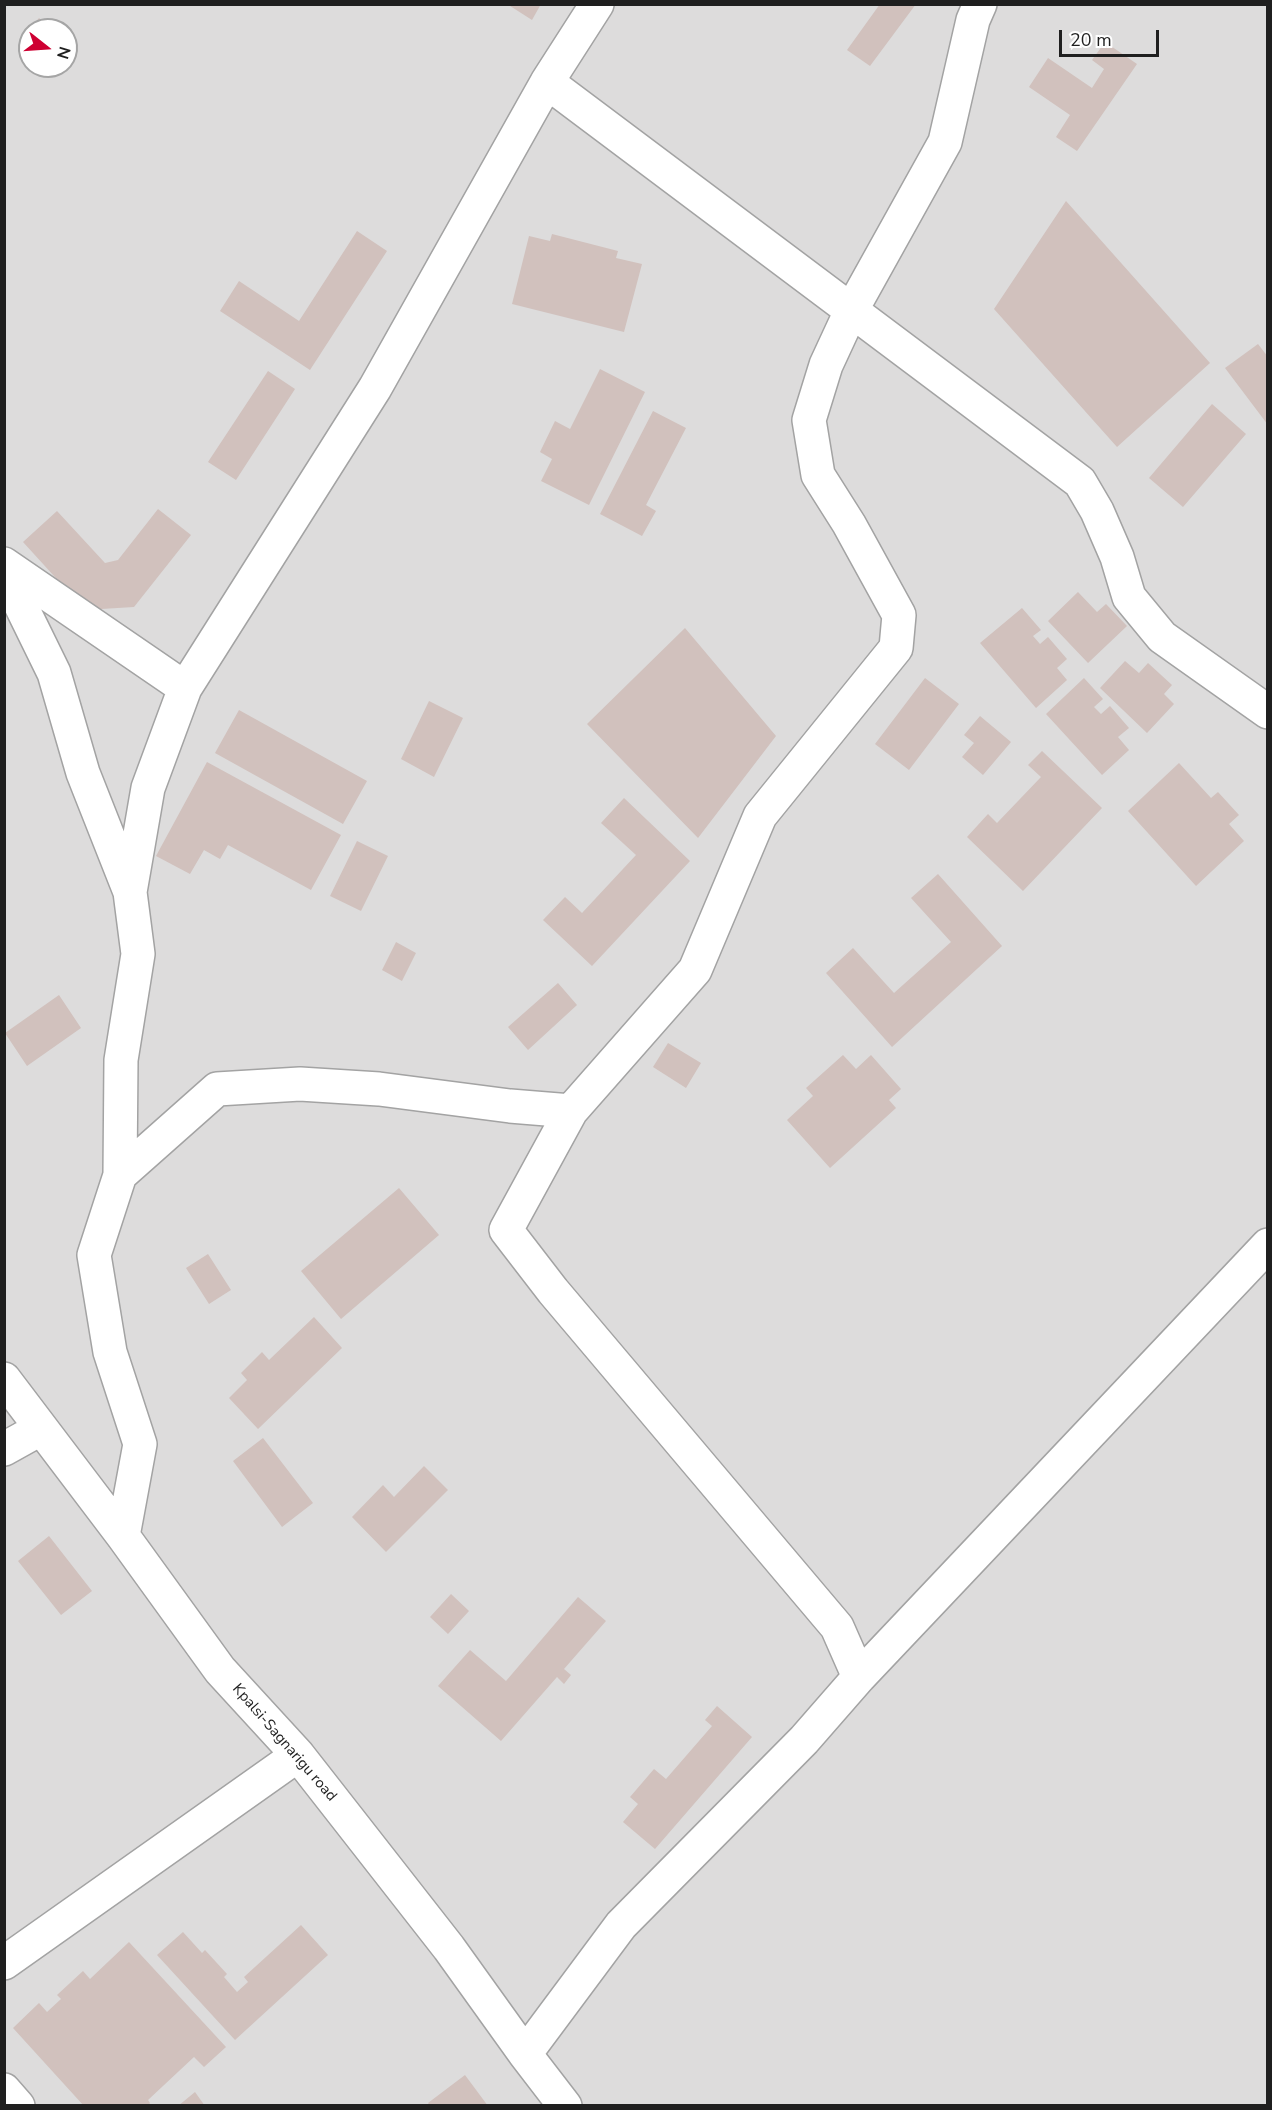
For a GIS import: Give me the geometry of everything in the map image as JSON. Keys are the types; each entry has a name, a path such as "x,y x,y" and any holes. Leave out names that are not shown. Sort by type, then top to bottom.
{"street":[{"path":"130,892 148,788 185,688 375,388 547,82 597,4"},
{"path":"859,1677 837,1627 553,1291 506,1230 571,1111 695,970 760,816 896,648 899,615 849,524 818,475 808,420 826,365 851,311 945,142 973,20 980,4"},
{"path":"547,82 1080,482 1109,538 1130,597 1161,637 1268,712"},
{"path":"4,564 185,688"},
{"path":"4,571 54,673 83,773 130,892 138,954 121,1060 120,1175 94,1255 110,1352 140,1444 123,1536"},
{"path":"120,1175 217,1089 311,1085 379,1089 510,1106 571,1111"},
{"path":"525,2054 621,1925 804,1740 859,1677 1268,1245"},
{"name":"Kpalsi-Sagnarigu road","path":"4,1379 123,1536 220,1670 298,1755 449,1948 565,2106"},
{"path":"4,1449 40,1429"},
{"path":"4,1963 298,1755"},
{"path":"4,2090 18,2106"}],"shaded area":[{"path":"5,5 1267,5 1267,2105 5,2105"}],"building":[{"path":"507,4 541,4 532,20"},
{"path":"880,4 916,4 870,66 847,50"},
{"path":"1105,42 1137,64 1077,151 1056,137 1070,115 1029,87 1048,58 1092,88 1104,69 1092,60"},
{"path":"1066,201 1210,363 1117,447 994,309"},
{"path":"357,231 387,251 310,370 220,311 239,281 299,321"},
{"path":"552,234 618,251 616,258 642,264 624,332 512,304 529,236 550,241"},
{"path":"1258,344 1268,357 1268,425 1225,368"},
{"path":"600,369 645,392 589,505 541,481 552,459 540,452 555,421 570,429"},
{"path":"268,371 295,389 236,480 208,462"},
{"path":"1212,404 1246,434 1183,507 1149,478"},
{"path":"653,411 686,428 646,505 656,511 642,536 600,514"},
{"path":"158,509 191,535 134,607 85,610 23,542 57,511 105,563 118,560"},
{"path":"1078,592 1097,612 1106,604 1127,626 1088,663 1048,621"},
{"path":"1022,608 1041,630 1033,636 1040,644 1048,637 1067,659 1057,668 1067,680 1036,708 980,643"},
{"path":"685,628 776,736 698,838 587,724"},
{"path":"1125,661 1139,673 1148,663 1172,685 1164,694 1174,704 1147,733 1100,688"},
{"path":"925,678 959,704 909,770 875,744"},
{"path":"1084,678 1103,699 1094,707 1101,714 1110,706 1129,728 1118,737 1129,750 1102,775 1046,714"},
{"path":"429,701 463,718 434,777 401,759"},
{"path":"239,710 367,781 343,824 215,753"},
{"path":"980,716 1011,742 983,775 962,757 974,743 964,735"},
{"path":"1042,751 1102,808 1023,891 967,837 988,814 997,823 1041,777 1028,765"},
{"path":"207,762 341,835 311,890 228,845 220,859 204,850 190,874 156,856"},
{"path":"1179,763 1211,798 1218,792 1239,815 1229,824 1244,841 1196,886 1128,811"},
{"path":"624,798 690,861 592,966 543,920 565,897 582,913 636,855 601,823"},
{"path":"357,841 388,856 361,911 330,896"},
{"path":"938,874 1002,946 892,1047 826,973 853,948 894,993 951,942 911,898"},
{"path":"396,942 416,953 402,981 382,970"},
{"path":"558,983 577,1005 528,1050 508,1027"},
{"path":"59,995 81,1028 27,1066 5,1033"},
{"path":"668,1043 701,1063 686,1088 653,1067"},
{"path":"843,1055 856,1069 871,1055 901,1089 889,1100 896,1108 830,1168 787,1120 813,1096 806,1088"},
{"path":"399,1188 439,1235 341,1319 301,1271"},
{"path":"208,1254 231,1290 209,1304 186,1268"},
{"path":"314,1317 342,1348 258,1429 229,1398 247,1380 241,1373 262,1352 269,1360"},
{"path":"263,1438 313,1503 282,1527 233,1461"},
{"path":"424,1466 448,1490 386,1552 352,1517 383,1485 394,1497"},
{"path":"49,1536 92,1591 61,1615 18,1561"},
{"path":"451,1594 469,1611 448,1634 430,1617"},
{"path":"578,1597 606,1621 564,1669 571,1675 564,1684 557,1677 501,1741 438,1686 470,1650 506,1681"},
{"path":"717,1706 752,1737 655,1849 623,1822 638,1804 630,1797 654,1769 666,1779 712,1726 705,1720"},
{"path":"301,1925 328,1955 235,2040 157,1955 183,1932 202,1953 205,1950 227,1974 224,1977 237,1992 248,1982 244,1977"},
{"path":"129,1942 226,2047 204,2067 194,2057 148,2100 150,2103 148,2106 84,2106 13,2028 39,2003 47,2012 61,1999 57,1995 83,1971 90,1979"},
{"path":"465,2075 488,2106 430,2106 428,2103"},
{"path":"195,2092 205,2106 178,2106"}]}
